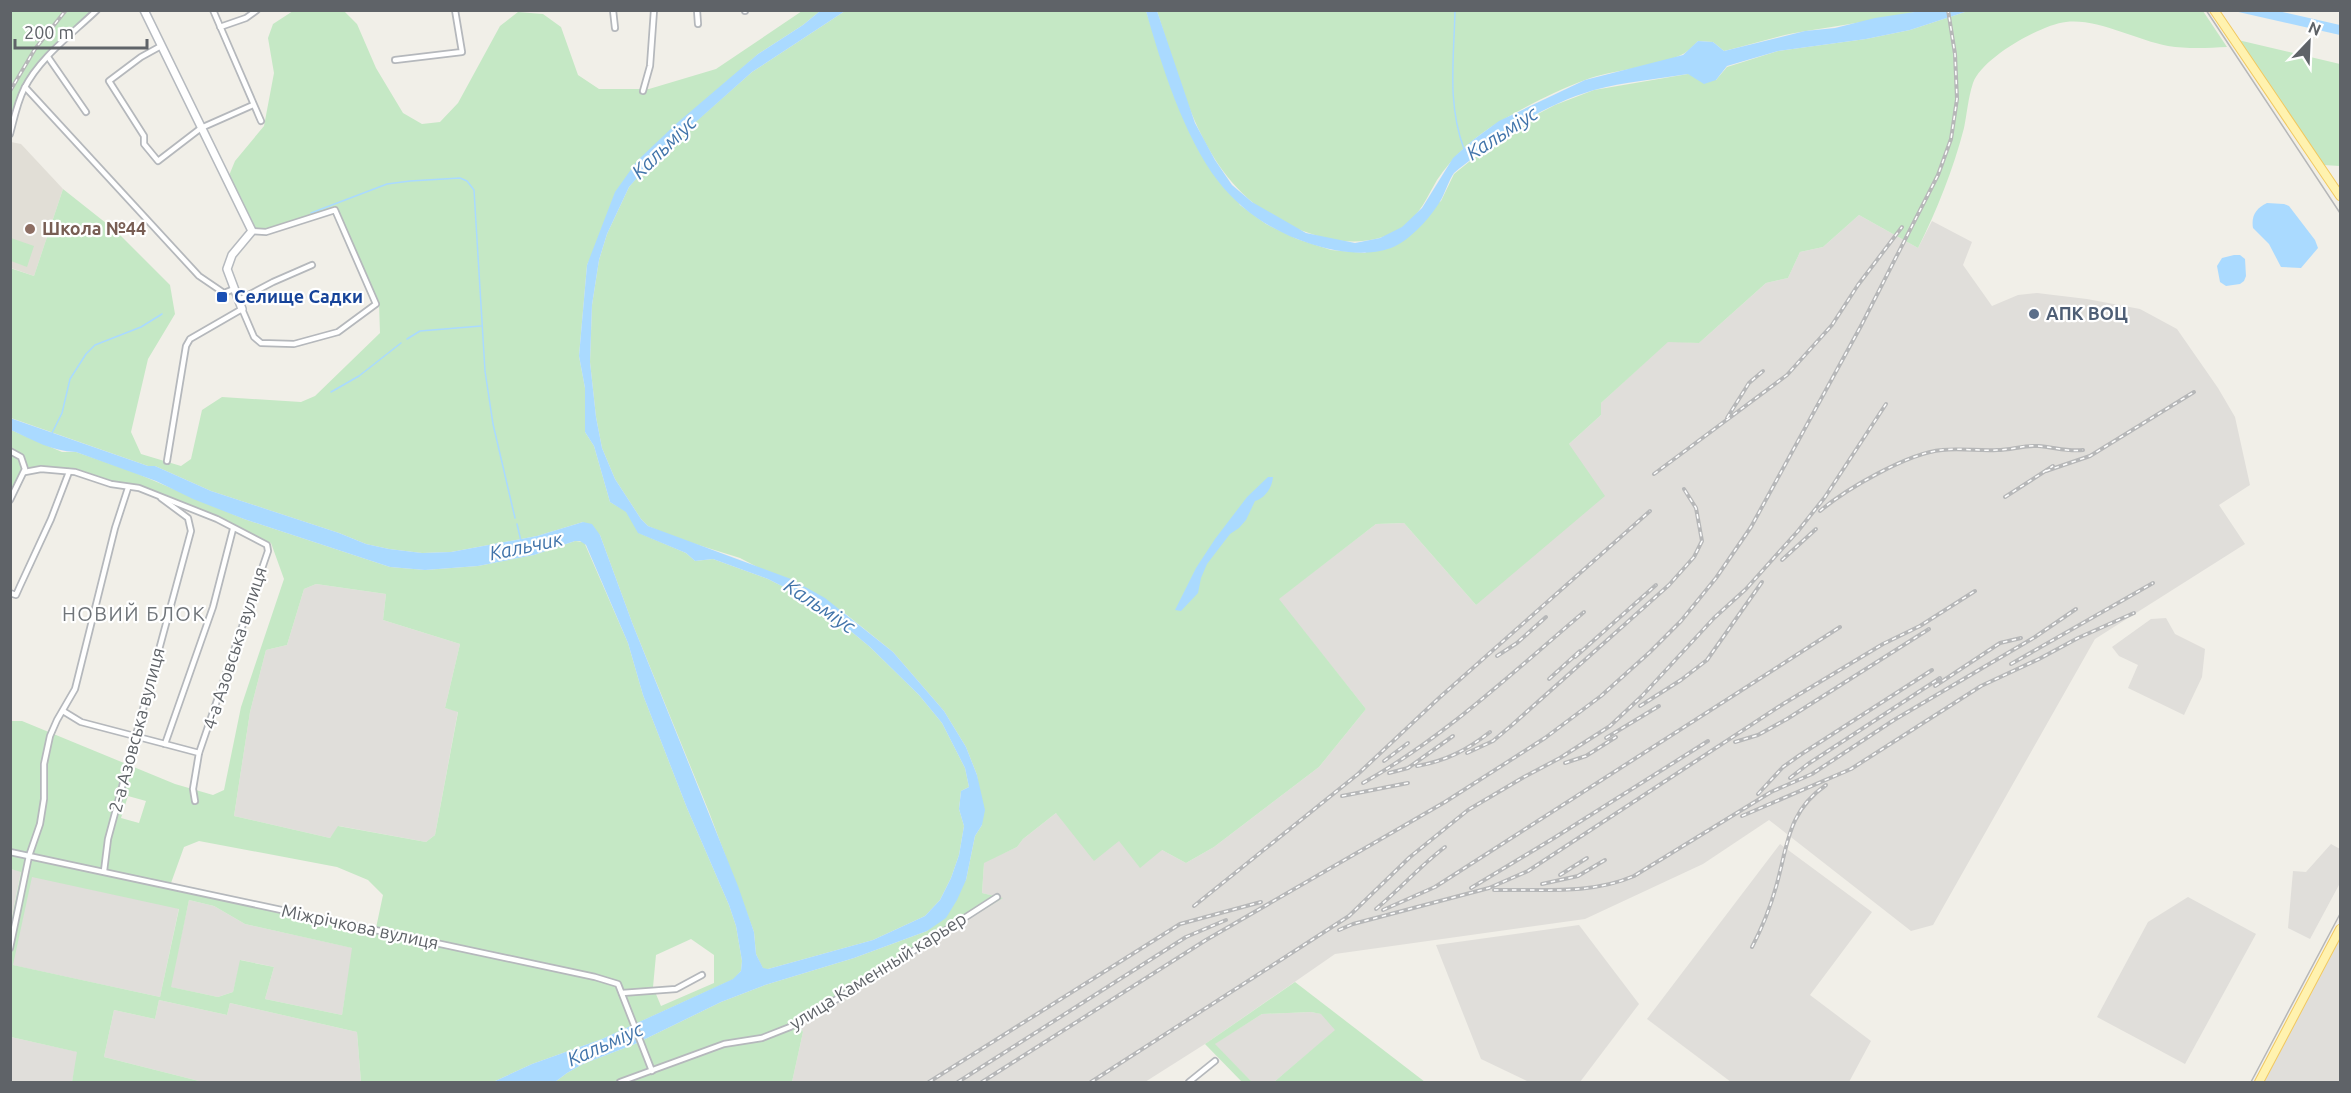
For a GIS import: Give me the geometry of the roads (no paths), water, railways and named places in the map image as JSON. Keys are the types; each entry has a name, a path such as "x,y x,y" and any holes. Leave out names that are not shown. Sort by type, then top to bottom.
{"main road":[{"path":"2214,10 2340,196"},
{"path":"2259,1083 2340,929"}],"street":[{"path":"10,134 25,87 48,57 96,10"},
{"path":"144,10 252,231"},
{"path":"213,10 261,122"},
{"path":"220,27 257,10"},
{"path":"395,60 462,52 455,10"},
{"path":"613,10 615,28"},
{"path":"643,91 650,66 654,10"},
{"path":"697,10 698,24"},
{"path":"161,46 141,57 109,81 144,136 144,144 158,161 201,128 253,105"},
{"path":"48,57 86,112"},
{"path":"25,87 199,276 224,293 234,289"},
{"path":"335,210 376,304 338,332 294,344 266,343 257,340 227,273 229,262 252,231 266,232 335,210"},
{"path":"238,300 312,265"},
{"path":"167,461 187,344 193,337 242,309"},
{"path":"10,451 21,457 25,466 25,472 10,500"},
{"path":"25,472 37,470 69,472 128,488 139,488 212,517 233,529 213,607 165,744"},
{"path":"13,594 51,519 69,472"},
{"path":"10,948 29,855 40,824 44,799 44,764 48,746 54,727 75,689 115,528 128,488"},
{"name":"2-а Азовська вулиця","path":"104,871 108,839 191,528 188,518 161,498"},
{"name":"4-а Азовська вулиця","path":"195,801 193,789 199,753 268,551 266,543 233,529"},
{"name":"4-а Азовська вулиця","path":"63,711 81,722 199,753"},
{"name":"Міжрічкова вулиця","path":"10,852 595,977 618,984 622,993"},
{"name":"улица Каменный карьер","path":"620,1083 724,1044 762,1038 790,1027 862,984 997,897"},
{"path":"652,1071 622,993 676,989 702,975"},
{"path":"1189,1083 1215,1061"}],"water":[{"path":"820,11 845,11 752,72 652,161 629,187 607,234 599,260 592,305 590,362 596,417 602,448 615,479 648,526 791,579 825,598 893,652 944,711 966,747 977,775 985,810 982,825 975,836 966,880 946,918 927,931 721,1002 635,1044 583,1064 555,1082 493,1082 532,1064 602,1039 733,979 741,971 742,961 736,926 729,905 687,808 643,695 628,643 586,545 575,541 534,555 478,566 425,570 390,567 244,519 193,499 156,481 76,452 58,450 42,444 11,430 10,418 148,466 155,466 211,491 366,544 389,549 422,553 451,552 537,536 583,522 592,524 600,535 633,625 738,886 754,932 756,954 763,968 768,969 873,940 925,916 940,900 959,855 964,826 959,809 961,791 969,787 965,768 942,723 919,695 870,647 819,605 768,579 713,559 695,561 686,553 638,533 626,512 610,502 594,446 585,432 585,388 579,356 587,265 615,192 637,161 677,123 758,54 803,25"},
{"name":"Кальміус","path":"1146,11 1157,11 1195,123 1232,185 1252,202 1306,233 1355,243 1380,238 1402,227 1422,208 1453,158 1499,121 1585,80 1683,55 1698,41 1713,42 1724,51 1805,31 1835,28 1875,18 1921,11 1968,11 1910,30 1866,39 1778,51 1727,66 1716,80 1704,84 1688,74 1605,87 1578,95 1516,126 1456,171 1433,212 1406,240 1381,251 1361,253 1321,247 1285,234 1260,220 1227,192 1206,163 1184,122 1166,76"},
{"path":"2234,11 2278,11 2340,25 2340,35"},
{"path":"2267,203 2289,206 2315,240 2318,248 2301,268 2281,267 2269,244 2253,228 2255,213"},
{"path":"2240,255 2245,259 2246,276 2240,284 2226,286 2220,282 2217,266 2222,258"},
{"path":"1268,477 1273,477 1270,489 1262,498 1255,501 1246,520 1230,534 1207,564 1198,593 1181,611 1175,610 1196,568 1215,539 1247,497"}],"waterway":[{"name":"Кальміус","path":"1455,10 1453,98 1464,149"},
{"path":"311,213 387,184 460,178 467,181 474,190 485,371 493,424 515,518"},
{"path":"51,435 62,413 70,379 86,354 95,345 141,327 162,314"},
{"path":"407,339 420,331 481,326"},
{"path":"331,392 359,376 401,343"},
{"name":"Кальчик","path":"517,524 521,541"}],"tram line":[{"path":"2206,10 2340,213"},
{"path":"2251,1082 2340,914"}],"railway":[{"path":"10,91 35,49 66,10"},
{"path":"982,1082 1206,940 1445,802 1545,738 1601,696 1681,621 1716,578 1751,527 1862,324 1938,175 1951,139 1957,99 1955,54 1948,10"},
{"path":"1654,474 1787,375 1832,325 1858,285 1902,227"},
{"path":"1727,418 1749,383 1763,371"},
{"path":"2046,471 2090,456 2194,392"},
{"path":"1091,1082 1349,916 1410,857 1468,810 1560,758 1610,726 1642,696 1714,618 1746,589 1798,531 1825,497 1886,404"},
{"path":"1820,511 1878,473 1928,453 1949,449 2002,450 2033,446 2083,450"},
{"path":"2005,497 2053,466"},
{"path":"1467,753 1493,741 1512,725 1669,585 1694,557 1702,541 1696,508 1684,489"},
{"path":"1194,906 1358,774 1439,698 1650,511"},
{"path":"1782,560 1816,529"},
{"path":"1640,706 1707,660 1762,582"},
{"path":"2011,664 2153,583"},
{"path":"1575,657 1656,585"},
{"path":"1339,930 1353,924 1489,888 1528,871 1783,704 1883,644 1920,626 1975,591"},
{"path":"1494,890 1583,889 1634,876 1771,792 1812,774 1894,720 2035,637 2076,609"},
{"path":"1363,783 1393,765 1450,724 1584,612"},
{"path":"1742,816 1851,769 1981,686 2134,613"},
{"path":"1497,656 1517,643 1546,617"},
{"path":"1383,910 1435,887 1840,627"},
{"path":"1735,742 1758,735 1787,719 1929,629"},
{"path":"1935,686 2000,643 2021,638"},
{"path":"1549,679 1580,651"},
{"path":"1758,794 1783,767 1932,670"},
{"path":"1790,778 1940,678"},
{"path":"1606,738 1659,706"},
{"path":"1417,766 1456,754 1490,732"},
{"path":"1389,773 1408,768 1453,736"},
{"path":"1565,763 1586,756 1616,737"},
{"path":"1471,888 1708,741"},
{"path":"1384,761 1408,743"},
{"path":"1342,796 1408,783"},
{"path":"1752,947 1771,903 1796,818 1803,806 1826,785"},
{"path":"1376,909 1445,847"},
{"path":"1560,875 1587,858"},
{"path":"1542,884 1578,876 1605,860"},
{"path":"929,1082 1180,924 1261,902"},
{"path":"958,1082 1186,937 1226,920"}],"place":[{"name":"Школа №44","path":"30,229"},
{"name":"Селище Садки","path":"222,297"},
{"name":"АПК ВОЦ","path":"2034,314"}],"district":[{"name":"НОВИЙ БЛОК","path":"134,614"}]}
